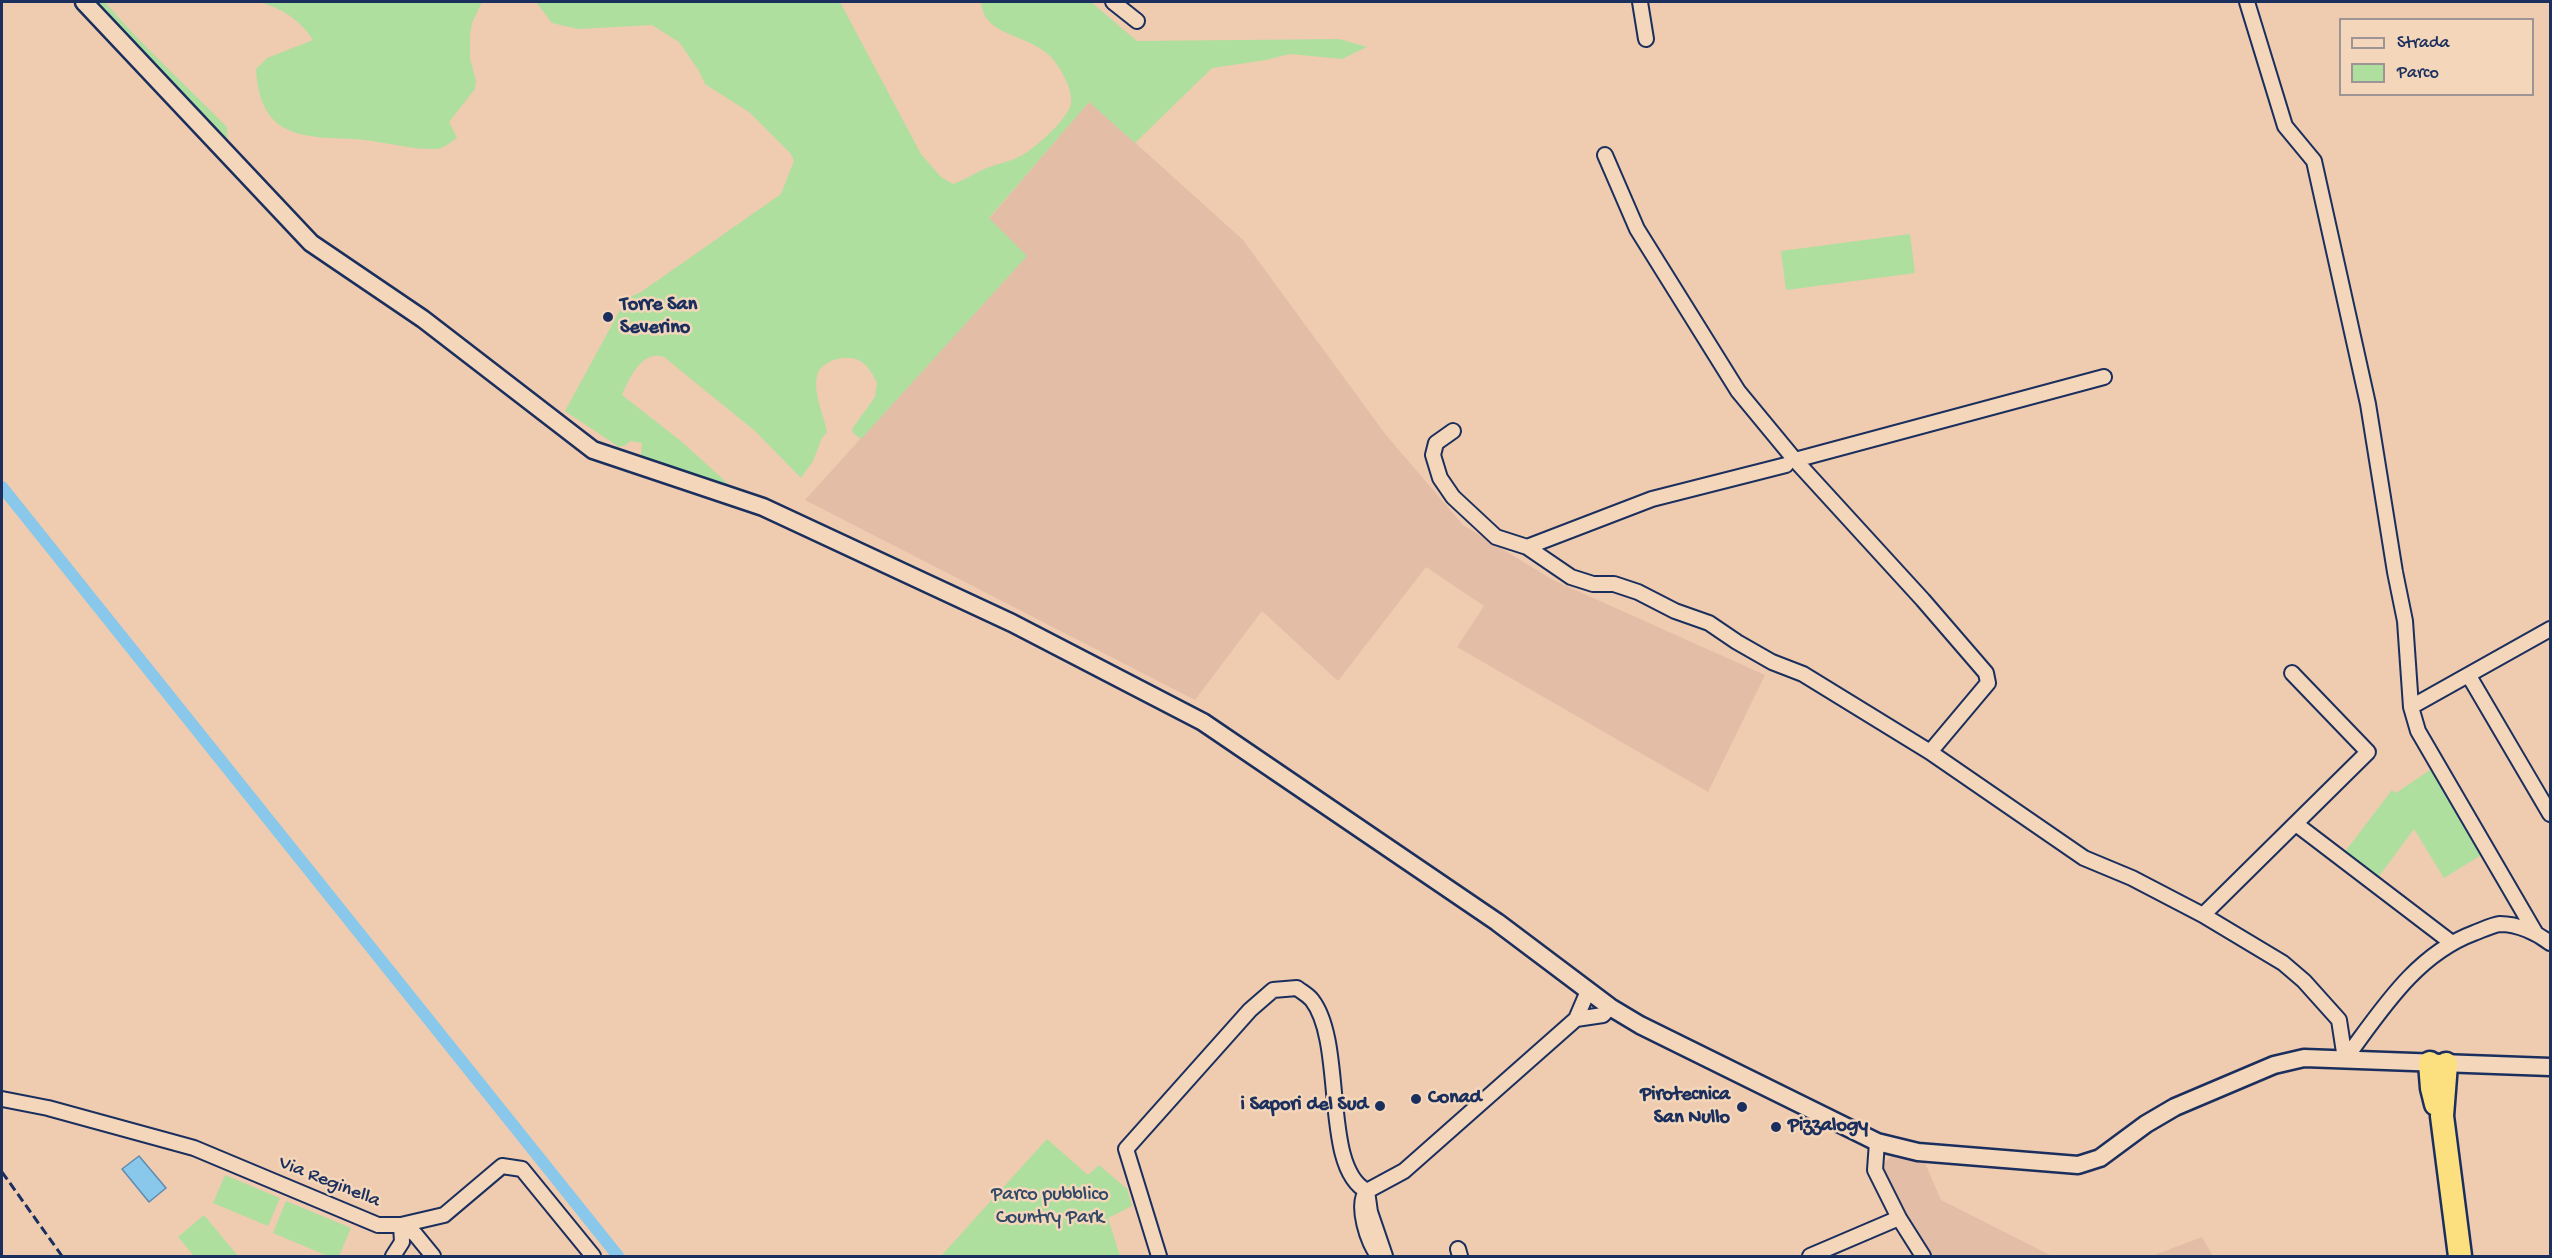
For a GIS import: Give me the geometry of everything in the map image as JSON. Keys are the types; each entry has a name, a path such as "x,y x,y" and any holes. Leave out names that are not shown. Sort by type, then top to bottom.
{"highway":[{"path":"2438,1063 2435,1101 2442,1116 2460,1257"}],"street":[{"path":"84,2 311,243 423,319 593,450 763,507 1012,623 1203,722 1497,922 1610,1008 1877,1142 1917,1152 2078,1165 2100,1158 2145,1124 2175,1107 2255,1072 2304,1058 2550,1067"},
{"path":"1113,2 1137,21"},
{"path":"1640,2 1646,39"},
{"path":"2247,2 2285,126 2314,161 2368,404 2405,621 2411,707 2418,731 2535,932"},
{"path":"1605,155 1637,229 1738,391 1791,462 1923,600 1986,673 1988,683 1929,752"},
{"path":"1527,547 1652,499 2104,376"},
{"path":"1453,431 1436,443 1433,455 1440,478 1453,497 1496,537 1527,547 1571,577 1593,584 1614,584 1630,589 1709,623 1772,662 1803,674 1929,752 2084,858 2132,878 2203,915 2283,963 2304,981 2339,1020 2345,1059"},
{"path":"2411,707 2550,629"},
{"path":"2203,915 2368,752 2292,673"},
{"path":"2469,676 2550,814"},
{"path":"2296,824 2452,943"},
{"path":"2345,1059 2394,993 2428,959 2452,943 2500,924 2535,932 2550,943"},
{"path":"1159,1257 1126,1149 1250,1010 1272,990 1298,988 1312,999 1323,1021 1332,1068 1339,1138 1351,1177 1357,1186 1367,1191"},
{"path":"1367,1191 1404,1171 1576,1019 1588,992"},
{"path":"1576,1019 1603,1015 1610,1008"},
{"name":"Via Reginella","path":"2,1099 48,1108 194,1148 378,1225 400,1225 444,1215 502,1166 522,1169 593,1257"},
{"path":"1877,1142 1875,1170 1899,1218 1923,1257"},
{"path":"1367,1191 1379,1256"},
{"path":"1810,1257 1899,1218"},
{"path":"393,1257 402,1242 400,1225"},
{"path":"400,1225 415,1234 433,1257"}],"shaded area":[{"path":"1089,101 1243,240 1386,435 1463,525 1553,580 1765,675 1708,792 1457,647 1484,606 1426,567 1338,681 1262,611 1195,700 805,500 1026,256 989,219"},
{"path":"1891,1156 1925,1163 1941,1200 2052,1256 1927,1256 1878,1170"},
{"path":"2202,1237 2213,1256 2152,1256"}],"green space":[{"path":"89,2 105,2 149,50 227,127 228,149"},
{"path":"259,2 482,2 472,23 470,36 470,58 476,81 475,89 449,122 457,138 437,149 421,149 313,136 281,126 265,108 256,69 267,58 313,40 290,16"},
{"path":"536,2 840,2 921,154 941,177 953,184 1027,152 1057,125 1071,104 1068,86 1052,58 1043,50 999,29 990,22 984,14 981,2 1091,2 1137,41 1339,39 1367,47 1342,59 1290,54 1212,68 1135,143 1089,102 989,218 1027,256 861,439 853,433 852,429 875,397 877,383 872,374 863,363 848,358 828,363 819,371 816,390 827,432 822,438 813,461 801,478 755,431 664,357 649,357 643,361 637,367 622,395 681,441 735,490 641,456 642,443 630,441 619,447 565,411 626,299 641,292 781,194 794,161 791,154 749,112 705,84 679,42 652,25 578,29 552,23"},
{"path":"1910,234 1915,273 1786,290 1781,251"},
{"path":"2433,768 2483,854 2444,878 2414,829 2377,879 2344,853 2392,790 2396,793"},
{"name":"Parco pubblico Country Park","path":"1047,1139 1088,1175 1099,1165 1127,1189 1132,1206 1108,1218 1120,1256 941,1256"},
{"path":"225,1175 280,1198 268,1226 213,1203"},
{"path":"286,1201 351,1228 339,1256 328,1256 273,1233"},
{"path":"204,1215 238,1256 194,1256 178,1237"}],"water":[{"path":"139,1156 166,1188 149,1202 122,1169"}],"waterway":[{"path":"2,487 618,1256"}],"railway":[{"path":"2,1172 62,1256"}],"place":[{"name":"Torre San Severino","path":"608,317"},
{"name":"Conad","path":"1416,1099"},
{"name":"i Sapori del Sud","path":"1380,1106"},
{"name":"Pirotecnica San Nullo","path":"1742,1107"},
{"name":"Pizzalogy","path":"1776,1127"}]}
